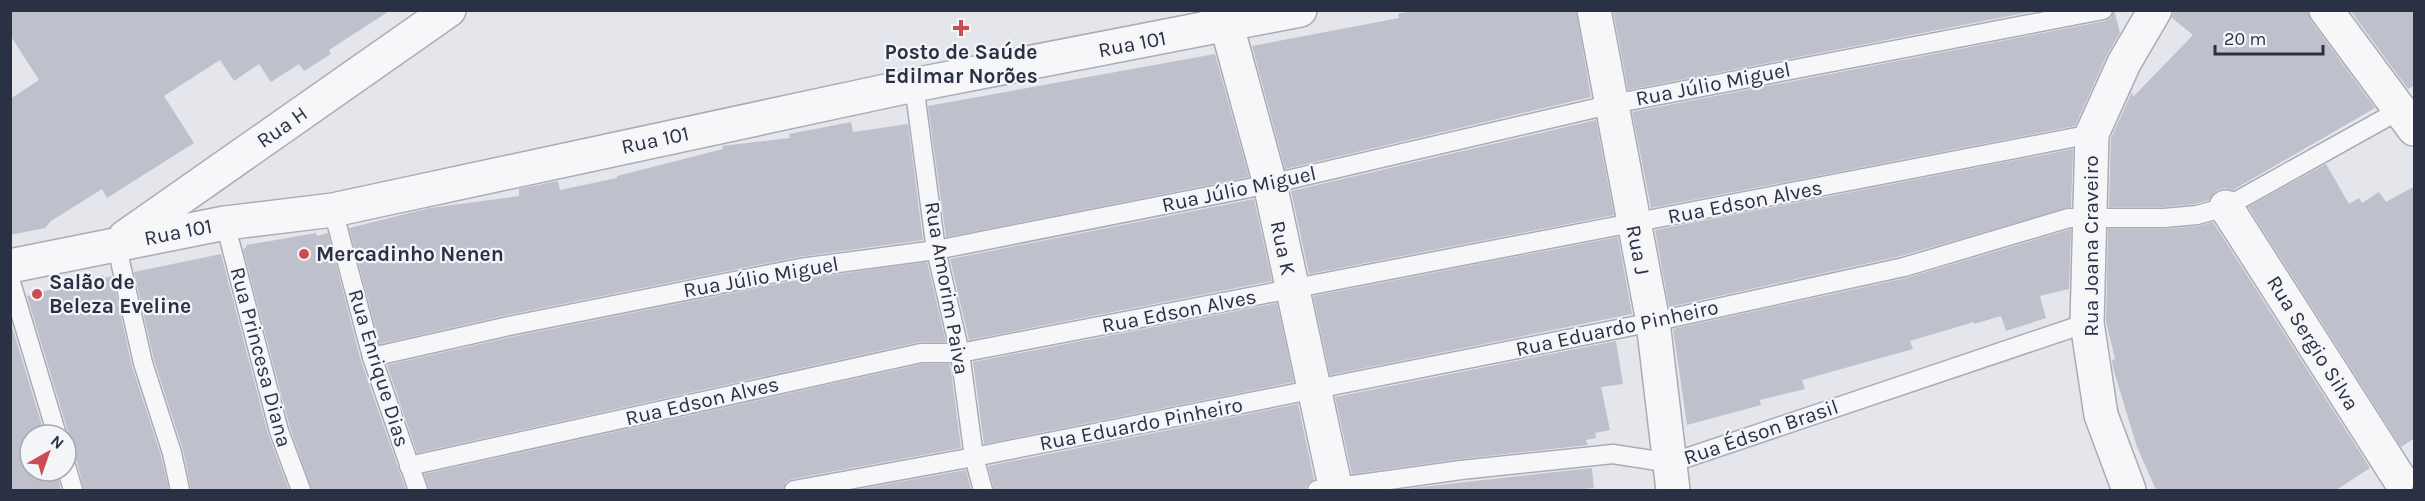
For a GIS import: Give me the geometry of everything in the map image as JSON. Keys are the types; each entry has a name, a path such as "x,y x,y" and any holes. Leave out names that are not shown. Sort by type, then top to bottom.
{"street":[{"name":"Rua H","path":"116,243 448,10"},
{"name":"Rua 101","path":"10,266 225,223 333,210 1222,18 1300,10"},
{"name":"Rua J","path":"1594,10 1653,322 1672,477"},
{"name":"Rua Joana Craveiro","path":"2129,490 2101,415 2087,323 2092,134 2124,63 2155,10"},
{"path":"2326,10 2410,114"},
{"name":"Rua K","path":"1222,18 1270,184 1314,389 1330,489"},
{"name":"Rua Sergio Silva","path":"2226,207 2398,478"}],"lane":[{"name":"Rua Júlio Miguel","path":"372,357 508,326 800,268 936,250 1270,184 1612,104 2103,10"},
{"name":"Rua Amorim Paiva","path":"914,85 936,250 960,353 974,458 983,490"},
{"name":"Rua Eduardo Pinheiro","path":"794,490 974,458 1653,322 1904,267 2069,218 2164,218 2197,215 2226,207 2410,114"},
{"name":"Rua Edson Alves","path":"409,466 921,353 960,353 2092,134"},
{"name":"Rua Enrique Dias","path":"333,210 372,357 418,490"},
{"name":"Rua Princesa Diana","path":"225,223 279,431 301,490"},
{"path":"116,243 144,363 180,490"},
{"path":"10,279 53,423"},
{"name":"Rua Édson Brasil","path":"1330,489 1461,470 1613,454 1672,477 2087,323"}],"building":[{"path":"10,10 391,10 329,50 331,54 304,71 299,64 271,82 259,64 234,81 220,60 164,96 194,143 107,198 102,189 51,221 45,228 10,235 10,99 39,80 10,35"},
{"path":"1413,10 1576,10 1591,97 1285,169 1252,46 1399,18 1398,14"},
{"path":"1613,10 2041,10 1628,90"},
{"path":"2114,10 2120,33 2107,55 2075,126 1651,208 1632,112 2105,21 2111,18"},
{"path":"2174,10 2308,10 2311,21 2375,108 2233,190 2225,188 2216,191 2209,200 2195,204 2163,207 2109,207 2111,138 2132,92 2133,97 2193,35 2172,18"},
{"path":"2350,10 2415,10 2415,85 2408,89"},
{"path":"1215,54 1249,177 946,237 928,106"},
{"path":"1596,120 1614,215 1309,274 1291,191"},
{"path":"851,122 853,132 908,124 923,240 798,257 507,315 380,344 349,228 430,208 519,196 519,189 558,181 560,190 617,178 617,176 723,149 722,146 790,138 789,134"},
{"path":"2073,149 2071,207 1901,256 1669,307 1655,230"},
{"path":"2326,164 2349,204 2359,198 2362,203 2379,192 2386,202 2415,186 2415,438 2401,447 2248,207"},
{"path":"1254,199 1272,281 969,340 950,259"},
{"path":"2213,222 2370,468 2336,490 2156,490 2137,447 2113,368 2112,360 2115,359 2106,322 2108,229 2165,229"},
{"path":"2071,229 2069,289 2040,296 2046,318 2006,331 2001,316 1910,341 1913,349 1802,380 1805,389 1760,400 1761,405 1687,425 1673,329 1906,278"},
{"path":"316,233 317,236 328,233 361,361 406,490 312,490 290,428 243,249 246,245"},
{"path":"1618,237 1632,314 1330,375 1313,296"},
{"path":"221,254 268,434 289,490 191,490 183,450 154,360 134,272"},
{"path":"927,262 946,342 919,342 417,453 387,365 511,337 802,279"},
{"path":"103,275 104,278 112,276 132,366 161,456 169,490 84,490 78,466 78,423 65,423 27,296"},
{"path":"1277,303 1294,382 984,444 973,362"},
{"path":"10,320 41,423 18,423 18,483 59,483 61,490 10,490"},
{"path":"1616,341 1623,384 1601,387 1610,430 1595,433 1596,438 1586,440 1588,445 1352,474 1335,397"},
{"path":"922,364 950,364 961,448 792,479 786,482 783,490 429,490 424,474"},
{"path":"1298,404 1314,479 1307,485 1306,490 994,490 988,466"},
{"path":"1592,468 1594,488 1395,490"},
{"path":"966,470 971,490 854,490"}],"place":[{"name":"Posto de Saúde Edilmar Norões","path":"961,28"},
{"name":"Mercadinho Nenen","path":"304,254"},
{"name":"Salão de Beleza Eveline","path":"37,294"}]}
